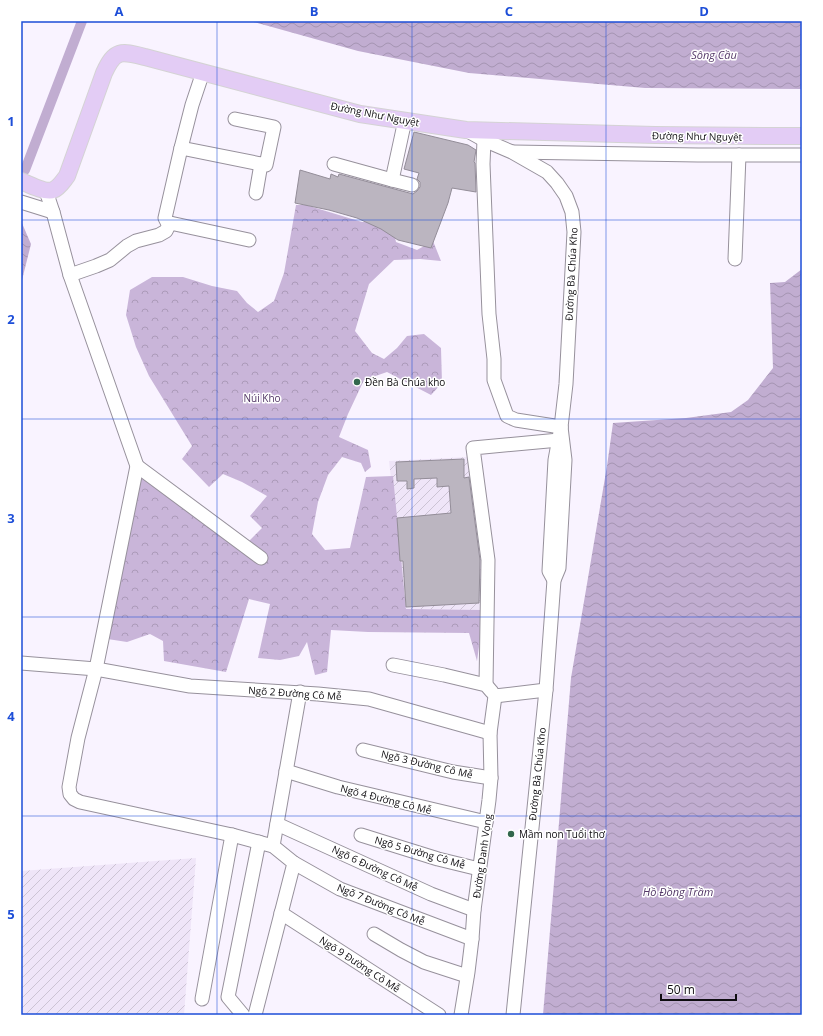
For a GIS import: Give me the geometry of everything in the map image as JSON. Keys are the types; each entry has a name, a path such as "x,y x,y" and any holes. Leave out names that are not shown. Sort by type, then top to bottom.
{"main road":[{"name":"Đường Như Nguyệt","path":"46,191 56,188 67,176 108,64 118,54 125,52 360,114 466,130 655,135 802,136"},
{"path":"21,181 46,191"}],"street":[{"path":"203,72 192,105 165,218 167,222 170,223 249,240"},
{"path":"181,148 266,165 274,127 235,119"},
{"path":"392,180 405,120"},
{"name":"Đường Bà Chúa Kho","path":"466,130 484,140 512,152 547,172 566,196 572,212 573,239 566,384 561,427 555,460 549,571 554,580"},
{"path":"484,140 483,164 489,314 494,359 494,380 507,416 516,420 561,427"},
{"name":"Đường Như Nguyệt","path":"512,152 802,155"},
{"path":"735,259 739,155"},
{"path":"256,193 261,164"},
{"path":"334,164 412,185"},
{"path":"46,191 70,275 137,466 96,669 78,738 69,787 70,794 74,799 80,802 232,835 273,846 300,692"},
{"path":"21,202 53,212"},
{"path":"70,275 110,260 127,246 136,241 159,235 166,231 170,223"},
{"name":"Đường Bà Chúa Kho","path":"513,1015 546,690 554,580 559,568 565,460 561,427"},
{"path":"486,685 488,560 473,448 559,440"},
{"path":"137,466 261,558"},
{"name":"Ngõ 2 Đường Cô Mễ","path":"21,663 96,669 190,686 300,692 369,699 490,733"},
{"path":"393,665 486,685 495,696 546,690"},
{"name":"Đường Danh Vọng","path":"461,1015 489,800 491,778 490,733 495,696"},
{"name":"Ngõ 3 Đường Cô Mễ","path":"363,750 453,772 491,778"},
{"name":"Ngõ 4 Đường Cô Mễ","path":"286,771 338,787 486,822"},
{"name":"Ngõ 6 Đường Cô Mễ","path":"277,824 431,894 474,910"},
{"path":"202,999 232,835"},
{"name":"Ngõ 5 Đường Cô Mễ","path":"361,835 438,859 479,869"},
{"path":"243,1015 228,997 259,842"},
{"name":"Ngõ 7 Đường Cô Mễ","path":"273,846 294,863 340,889 472,939"},
{"path":"255,1015 294,863"},
{"name":"Ngõ 9 Đường Cô Mễ","path":"281,913 439,1015"},
{"path":"374,934 424,962 467,976"}],"shaded area":[{"path":"469,457 486,552 484,610 406,609 389,461"},
{"path":"196,858 184,1015 21,1015 21,871"}],"green space":[{"name":"Núi Kho","path":"296,205 306,205 362,222 380,222 393,228 396,242 417,250 433,241 441,261 420,259 394,260 369,284 355,331 372,353 384,359 397,348 407,336 424,334 441,348 442,383 431,395 387,372 364,380 339,437 368,450 371,467 365,472 361,463 342,457 328,475 318,502 312,534 325,550 350,548 366,477 393,476 406,609 484,610 477,661 469,633 331,630 327,672 315,675 307,642 299,656 280,660 258,658 270,604 249,599 226,672 164,661 163,641 150,634 127,642 101,638 141,476 241,552 262,528 250,516 267,496 242,482 223,474 209,487 182,459 192,446 149,376 136,347 126,315 130,290 152,277 183,277 212,286 237,291 247,303 258,312 274,301 284,273"}],"water":[{"name":"Sông Cầu","path":"250,21 802,21 802,89 645,88 469,73 358,51"},
{"path":"21,221 31,244 21,284"},
{"name":"Hồ Đồng Trầm","path":"802,269 802,1015 543,1015 571,678 613,423 686,418 731,412 748,400 773,368 770,283 785,282"}],"building":[{"path":"414,132 468,145 476,150 474,162 476,192 452,188 431,248 398,240 381,229 357,218 295,203 300,170 330,179 331,174 338,177 339,174 413,194 420,187 420,182 417,179 419,173 404,169"},
{"path":"464,459 464,478 469,477 480,560 479,603 406,607 403,561 400,561 397,518 451,513 449,486 437,487 437,478 414,479 414,488 407,489 407,481 397,481 396,462"}],"waterway":[{"path":"25,170 82,21"}],"place":[{"name":"Đền Bà Chúa kho","path":"357,382"},
{"name":"Mầm non Tuổi thơ","path":"511,834"}]}
